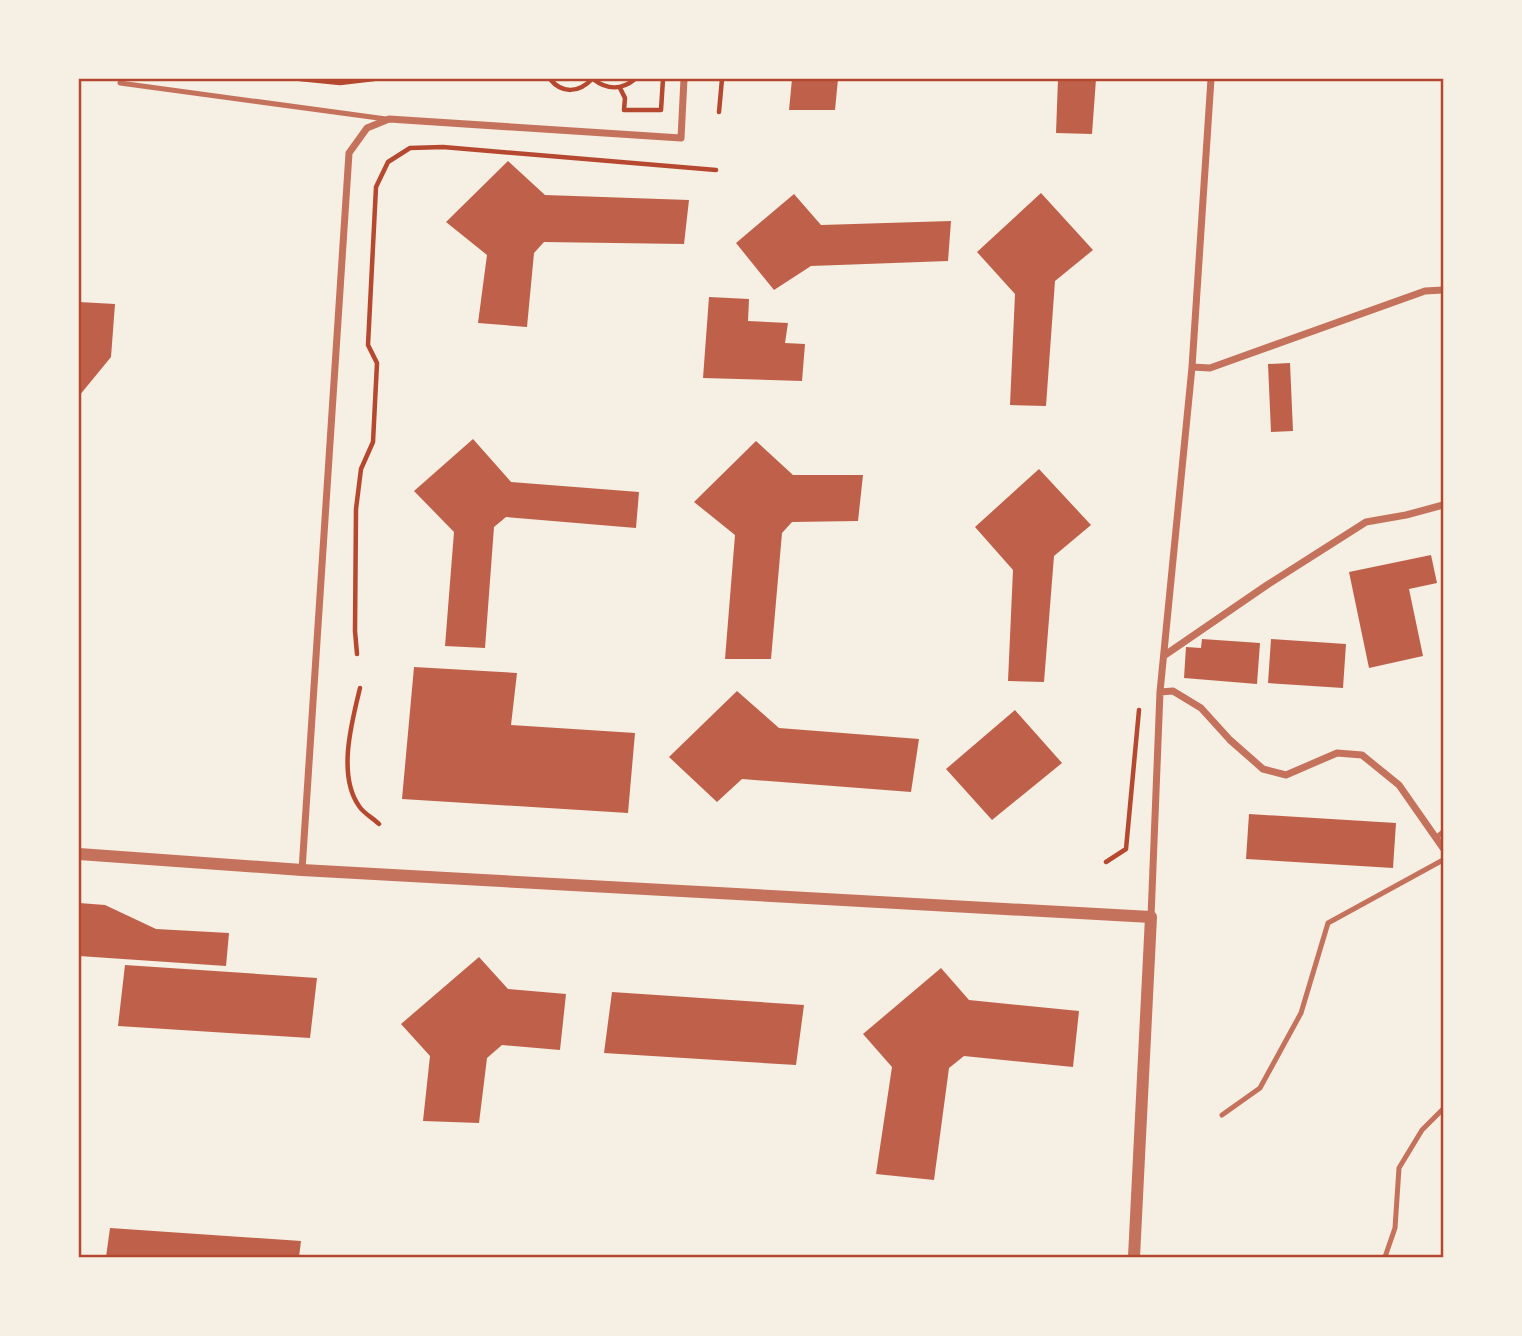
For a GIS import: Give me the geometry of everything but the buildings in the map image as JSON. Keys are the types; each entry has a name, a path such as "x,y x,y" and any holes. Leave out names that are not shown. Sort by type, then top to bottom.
{"street":[{"path":"302,870 349,152 367,128 389,119 681,138 684,79"},
{"path":"1133,1257 1160,692 1192,367 1211,79"},
{"path":"1192,367 1210,368 1425,291 1443,290"},
{"path":"1165,655 1266,585 1366,522 1443,505"},
{"path":"1160,692 1173,691 1201,708 1230,740 1262,769 1286,775 1337,753 1362,755 1399,785 1443,848"},
{"path":"79,855 302,870 1151,916"}],"lane":[{"path":"121,79 120,83 389,119"},
{"path":"1436,838 1443,832"},
{"path":"1222,1115 1260,1088 1301,1013 1328,923 1443,860"},
{"path":"1385,1257 1395,1228 1399,1168 1422,1130 1443,1110"}],"path":[{"path":"300,79 340,82 374,79"},
{"path":"550,79 558,87 574,90 593,79 602,85 620,88 635,79"},
{"path":"620,88 625,98 624,110 661,110 663,79"},
{"path":"719,112 722,79"},
{"path":"357,654 356,509 360,469 373,442 377,363 368,345 375,201 376,187 388,162 410,148 443,146 716,170"},
{"path":"360,688 348,741 349,779 358,805 379,824"},
{"path":"1106,862 1126,849"}]}
